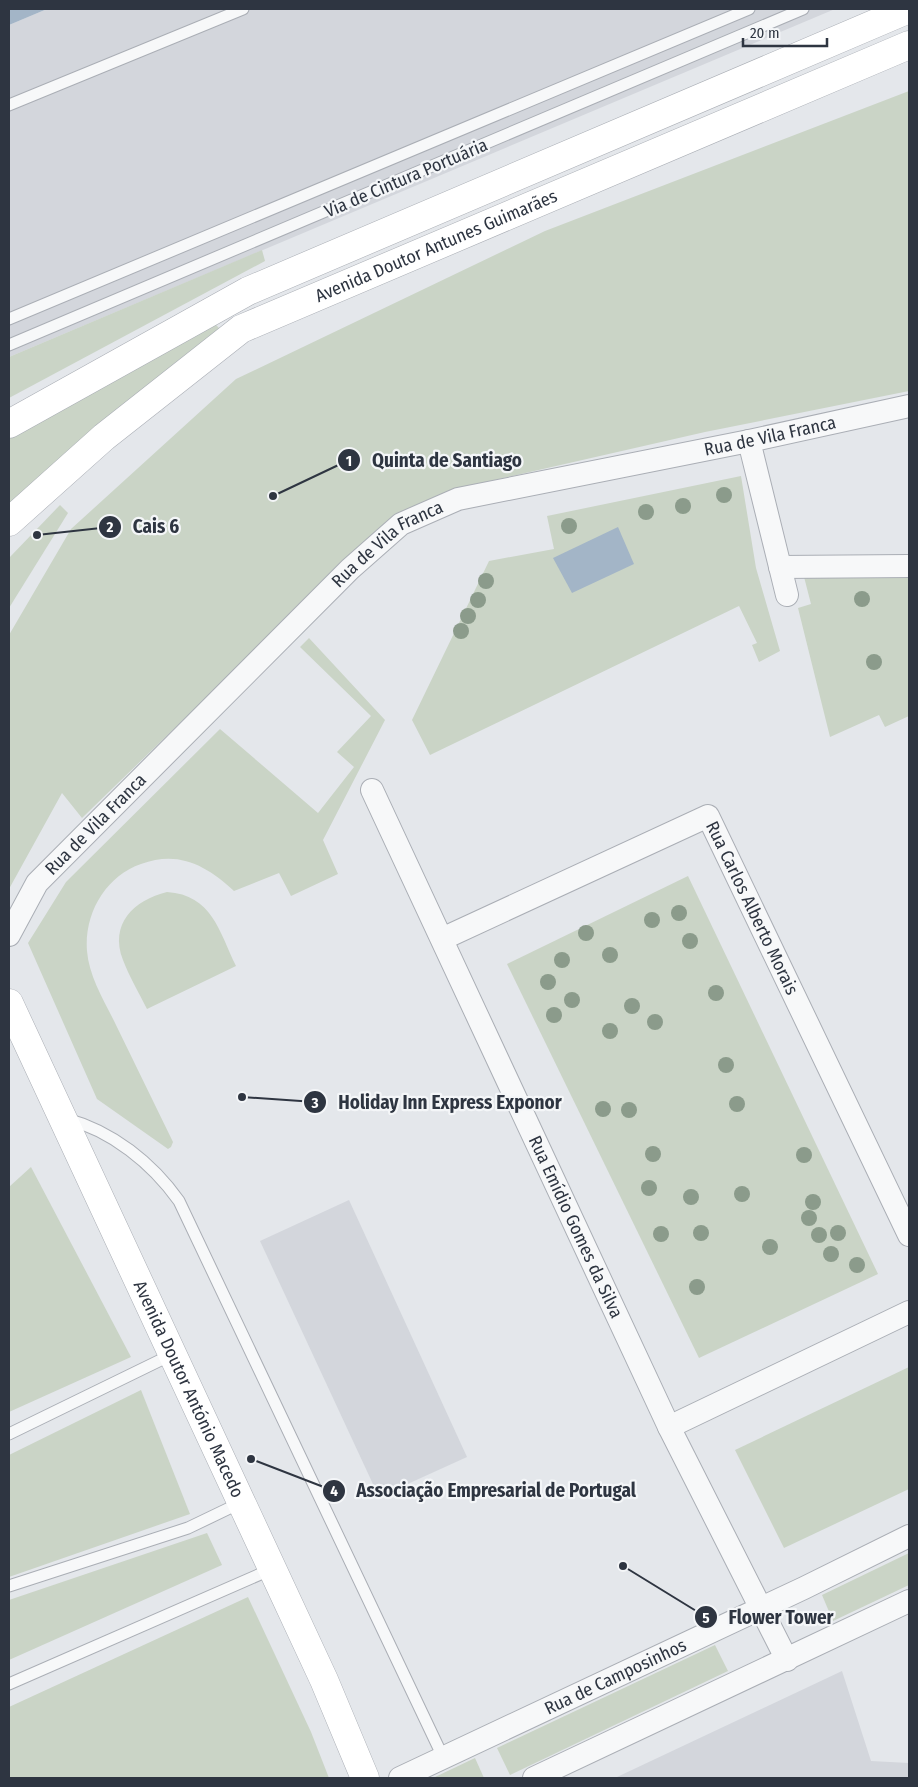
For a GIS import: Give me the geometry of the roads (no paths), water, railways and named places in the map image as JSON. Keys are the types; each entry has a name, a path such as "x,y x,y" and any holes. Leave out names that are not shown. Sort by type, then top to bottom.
{"main road":[{"name":"Avenida Doutor Antunes Guimarães","path":"9,424 248,291 909,9"},
{"name":"Avenida Doutor Antunes Guimarães","path":"9,522 104,436 241,329 909,44"},
{"name":"Avenida Doutor António Macedo","path":"9,1003 60,1117 324,1680 365,1778"}],"street":[{"name":"Rua de Vila Franca","path":"12,929 38,883 350,569 401,524 458,499 749,441 909,406"},
{"path":"749,441 787,594"},
{"path":"780,567 909,566"},
{"name":"Rua Emídio Gomes da Silva","path":"372,790 669,1427 787,1660"},
{"name":"Rua Carlos Alberto Morais","path":"442,939 708,816 909,1236"},
{"path":"669,1427 909,1312"},
{"name":"Rua de Camposinhos","path":"400,1778 909,1536"},
{"path":"534,1778 787,1660 909,1600"}],"lane":[{"path":"9,104 243,9"},
{"name":"Via de Cintura Portuária","path":"9,319 749,9"},
{"name":"Via de Cintura Portuária","path":"9,345 803,9"},
{"path":"60,1117 98,1128 130,1150 163,1179 179,1201 443,1757"},
{"path":"9,1434 171,1355"},
{"path":"9,1586 188,1528 240,1503"},
{"path":"9,1684 272,1568"}],"water":[{"path":"9,9 47,9 9,25"},
{"path":"618,527 634,564 572,593 553,558"}],"place":[{"name":"Quinta de Santiago","path":"273,496"},
{"name":"Cais 6","path":"37,535"},
{"name":"Holiday Inn Express Exponor","path":"242,1097"},
{"name":"Associação Empresarial de Portugal","path":"251,1459"},
{"name":"Flower Tower","path":"623,1566"}]}
